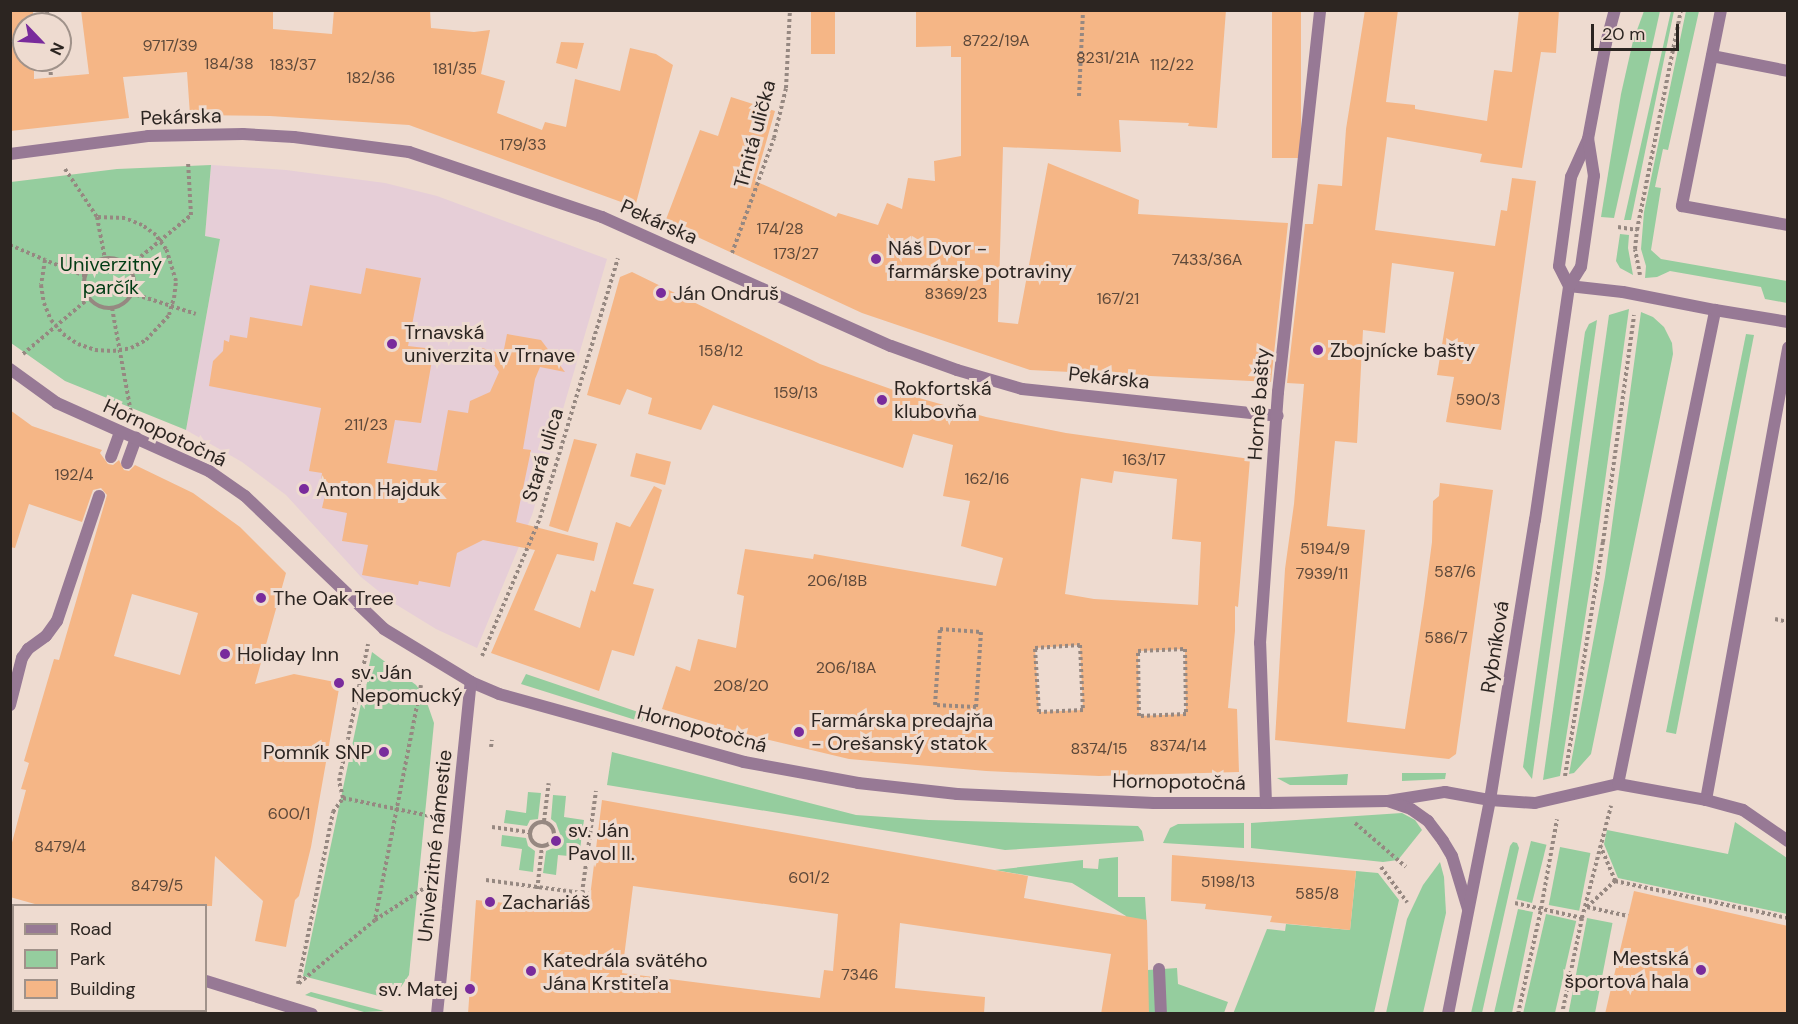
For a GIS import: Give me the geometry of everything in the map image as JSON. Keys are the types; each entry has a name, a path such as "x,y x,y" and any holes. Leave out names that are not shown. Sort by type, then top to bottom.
{"street":[{"name":"Horné bašty","path":"1266,803 1260,644 1285,321 1320,10"},
{"name":"Rybníková","path":"1569,286 1559,266 1571,177 1588,140 1606,43 1615,10"},
{"path":"1721,10 1682,206 1788,225"},
{"path":"1712,56 1788,71"},
{"name":"Pekárska","path":"10,154 148,136 243,134 294,137 409,152 602,217 891,346 957,370 1022,389 1278,416"},
{"name":"Rybníková","path":"1448,1014 1490,800 1535,520 1569,286 1581,267 1594,176 1588,140"},
{"path":"1569,286 1623,292 1788,322"},
{"path":"1715,310 1618,784 1706,800 1743,810 1788,841"},
{"path":"1706,800 1788,347"},
{"name":"Hornopotočná","path":"14,364 57,403 209,471 245,496 371,618 471,682 499,694 744,762 858,783 957,794 1059,799 1266,803 1388,801 1445,792 1490,800 1535,803 1561,799 1618,784"},
{"path":"111,457 120,432"},
{"path":"127,463 136,438"},
{"path":"10,705 22,658 28,649 46,636 57,621 99,496"},
{"name":"Univerzitné námestie","path":"437,1014 471,682"},
{"path":"1388,801 1411,809 1428,821 1443,841 1452,856 1468,910"},
{"path":"1159,969 1161,1014"},
{"path":"207,981 312,1014"}],"path":[{"name":"Tŕnitá ulička","path":"729,261 774,138 786,88 790,10"},
{"path":"1079,96 1083,10"},
{"path":"1640,275 1635,249 1637,230 1681,10"},
{"path":"51,72 51,78"},
{"path":"128,268 191,215 188,162"},
{"path":"65,169 97,217 105,259"},
{"path":"45,260 40,285 44,303 56,326 78,344 95,350 120,350 146,340 159,328 172,306 176,281 173,265 161,242 142,225 125,218 97,217"},
{"path":"1618,227 1637,230"},
{"path":"10,245 85,276"},
{"name":"Stará ulica","path":"482,656 540,518 618,258"},
{"path":"105,259 117,260 128,268 134,282 131,293 122,305 103,308 89,298 84,286 85,276 90,267 105,259"},
{"path":"131,293 196,314"},
{"path":"14,364 89,298"},
{"path":"112,308 132,416"},
{"path":"1566,768 1603,542 1635,313"},
{"path":"1775,619 1788,622"},
{"path":"940,629 981,632 976,707 935,705 940,629"},
{"path":"368,643 339,781 343,798 333,812 298,984 375,920 429,885"},
{"path":"1080,645 1083,710 1039,712 1035,648 1080,645"},
{"path":"1185,649 1186,714 1139,716 1138,651 1185,649"},
{"path":"375,920 421,685"},
{"path":"491,747 492,740"},
{"path":"544,822 549,783"},
{"path":"1562,1014 1582,918 1587,907 1600,845 1618,784"},
{"path":"582,893 596,791"},
{"path":"343,798 435,817"},
{"path":"1329,802 1406,867"},
{"path":"544,822 554,830 552,842 542,846 534,844 530,832 533,825 544,822"},
{"path":"1518,1014 1556,826"},
{"path":"492,827 530,832"},
{"path":"1600,845 1615,881"},
{"path":"536,902 542,846"},
{"path":"1381,867 1407,902"},
{"path":"486,880 593,894"},
{"path":"1615,881 1788,918"},
{"path":"1587,907 1615,881"},
{"path":"1515,903 1582,918"},
{"path":"1587,907 1628,916"}],"shaded area":[{"name":"Trnavská univerzita v Trnave","path":"211,165 286,170 385,183 437,196 607,259 532,515 477,648 436,629 392,602 361,577 286,495 242,462 186,430 220,239 205,236"}],"green space":[{"path":"1644,11 1660,11 1614,218 1601,217 1621,94 1633,41"},
{"path":"1671,11 1674,11 1631,220 1624,220"},
{"path":"1686,11 1699,11 1668,150 1663,149 1655,187 1661,188 1651,250 1661,259 1787,281 1787,303 1765,299 1761,287 1670,271 1657,277 1645,278 1646,266 1641,249 1644,212"},
{"name":"Univerzitný parčík","path":"211,165 205,236 220,239 186,430 65,381 11,343 11,182 117,169"},
{"path":"1620,234 1629,235 1628,248 1633,275 1620,268 1616,261"},
{"path":"1629,309 1592,574 1560,776 1543,780 1609,315"},
{"path":"1641,312 1653,317 1664,327 1672,343 1673,354 1591,754 1574,773 1569,774 1605,577"},
{"path":"1597,320 1532,779 1523,767 1585,332 1589,324"},
{"path":"1746,334 1754,335 1676,734 1666,732"},
{"path":"372,652 416,685 425,697 434,723 409,975 401,987 379,996 303,976"},
{"path":"526,674 644,714 642,722 521,684"},
{"path":"612,752 856,815 929,820 1138,826 1142,831 1144,841 1005,850 607,785"},
{"path":"1402,773 1446,773 1445,779 1402,781"},
{"path":"1348,774 1347,785 1290,785 1277,778"},
{"path":"528,792 541,793 538,819 530,820 527,826 504,823 506,810 526,813"},
{"path":"553,795 566,796 564,817 584,820 579,857 558,855 556,875 543,873 546,851 556,847 560,834 556,823 551,819"},
{"path":"1402,813 1415,820 1422,830 1398,860 1383,862 1251,848 1251,823"},
{"path":"1735,822 1787,858 1787,914 1618,878 1604,844 1607,830 1728,854"},
{"path":"1244,823 1244,848 1163,843 1170,828 1178,824"},
{"path":"502,835 526,838 528,846 535,851 533,872 519,870 522,849 501,846"},
{"path":"1531,841 1547,845 1532,903 1516,899"},
{"path":"1513,842 1517,843 1519,848 1482,1013 1471,1013 1510,846"},
{"path":"1560,847 1590,853 1579,911 1549,905"},
{"path":"1118,857 1118,897 1145,897 1147,930 1126,923 1126,916 1072,883 995,870 1083,860 1083,868 1098,869 1099,859"},
{"path":"1440,862 1444,877 1446,913 1423,1013 1386,1013 1407,919 1423,885"},
{"path":"1356,871 1378,873 1399,900 1374,1013 1233,1014 1267,929 1285,931 1286,924 1350,930"},
{"path":"1518,909 1533,912 1512,1013 1494,1013"},
{"path":"1546,914 1576,921 1555,1014 1523,1012"},
{"path":"1587,918 1613,923 1595,1014 1568,1013"},
{"path":"1177,968 1178,984 1228,1002 1224,1013 1147,1014 1148,970"},
{"path":"311,992 384,1011 364,1012 305,995"}],"building":[{"path":"10,10 33,10 33,12 12,12 12,72 34,72 34,79 89,74 81,10 273,10 273,29 332,34 334,10 430,10 431,28 474,32 490,30 481,74 505,81 497,113 542,130 545,122 566,127 575,79 620,91 630,48 656,54 673,65 635,207 409,125 270,116 190,115 187,72 123,77 129,118 10,131"},
{"path":"811,10 835,10 835,54 811,54"},
{"path":"916,10 1226,10 1217,128 1188,126 1189,123 1119,120 1121,152 1003,147 998,322 1018,324 1048,163 1139,200 1138,214 1288,223 1271,382 1030,370 862,313 665,222 700,130 718,136 731,97 775,111 755,181 836,217 838,213 878,225 887,203 902,209 908,178 935,181 934,161 961,156 961,57 951,57 951,46 916,47"},
{"path":"1272,10 1301,10 1301,158 1272,158"},
{"path":"1365,10 1398,10 1386,102 1415,105 1415,109 1487,121 1494,70 1512,72 1519,10 1559,10 1556,53 1541,52 1522,168 1480,162 1482,154 1387,137 1375,230 1495,246 1501,210 1507,211 1512,178 1536,181 1501,430 1446,422 1454,377 1437,375 1454,272 1392,263 1385,333 1363,330 1357,443 1335,441 1327,526 1365,530 1347,722 1405,729 1432,542 1433,501 1439,496 1440,483 1493,490 1456,754 1449,759 1275,740 1285,569 1294,504 1304,384 1287,383 1305,224 1313,224 1318,184 1342,186 1346,129"},
{"path":"561,42 584,43 577,69 556,63"},
{"path":"366,268 421,278 408,346 434,349 421,423 395,420 387,463 437,471 448,410 468,413 470,401 490,392 499,372 482,348 503,354 507,334 541,340 565,372 540,367 535,379 523,449 531,450 516,522 598,543 594,561 557,554 534,610 580,628 591,590 595,592 616,522 630,527 654,486 662,490 633,584 654,589 634,656 612,650 599,691 491,653 535,550 483,540 457,553 450,587 419,581 418,585 362,575 368,545 342,541 347,513 322,508 328,482 321,481 322,473 309,471 321,408 209,386 213,361 223,351 224,340 229,342 230,335 247,338 250,317 302,326 310,285 361,294"},
{"path":"632,272 820,364 905,394 986,417 1066,433 1250,459 1238,607 1235,606 1228,708 1237,709 1239,772 1099,776 986,771 849,759 752,736 662,709 676,666 690,671 698,639 736,648 744,596 737,594 745,549 813,559 814,554 996,586 1003,558 961,546 970,501 943,496 953,445 913,434 903,468 713,405 701,430 648,414 652,398 627,389 620,405 587,395 620,277","holes":["1114,471 1177,479 1172,539 1201,542 1198,605 1094,599 1065,594 1081,478 1112,483","1080,645 1083,710 1039,712 1035,648","1185,649 1186,714 1139,716 1138,651"]},
{"path":"10,410 32,426 102,450 100,453 108,464 113,465 119,460 124,470 129,471 135,465 193,493 240,527 286,573 255,684 294,674 340,683 311,847 299,896 295,900 286,947 255,941 263,901 215,856 212,906 207,906 207,904 35,904 10,897 10,850 26,790 21,789 29,763 24,761 54,659 59,660 107,495 101,488 93,490 82,522 29,504 15,548 10,547","holes":["132,594 198,613 180,675 114,656"]},
{"path":"574,439 597,444 568,532 549,526"},
{"path":"636,453 671,462 665,485 630,476"},
{"path":"602,800 1028,876 1024,898 1147,920 1149,1014 1101,1014 1111,954 900,923 895,988 985,997 984,1014 468,1014 476,900 526,905 528,901 589,905","holes":["633,886 838,914 833,971 824,970 820,998 622,973"]},
{"path":"1172,855 1356,871 1350,930 1270,922 1272,916 1205,909 1206,904 1171,901"},
{"name":"Mestská športová hala","path":"1634,891 1788,926 1788,1014 1605,1014"}],"place":[{"name":"Náš Dvor - farmárske potraviny","path":"876,259"},
{"name":"Ján Ondruš","path":"661,293"},
{"name":"Trnavská univerzita v Trnave","path":"392,344"},
{"name":"Zbojnícke bašty","path":"1318,350"},
{"name":"Rokfortská klubovňa","path":"882,400"},
{"name":"Anton Hajduk","path":"304,489"},
{"name":"The Oak Tree","path":"261,598"},
{"name":"Holiday Inn","path":"225,654"},
{"name":"sv. Ján Nepomucký","path":"339,683"},
{"name":"Farmárska predajňa - Orešanský statok","path":"799,732"},
{"name":"Pomník SNP","path":"384,752"},
{"name":"sv. Ján Pavol II.","path":"556,841"},
{"name":"Zachariáš","path":"490,902"},
{"name":"Mestská športová hala","path":"1701,970"},
{"name":"Katedrála svätého Jána Krstiteľa","path":"531,971"},
{"name":"sv. Matej","path":"470,989"}]}
